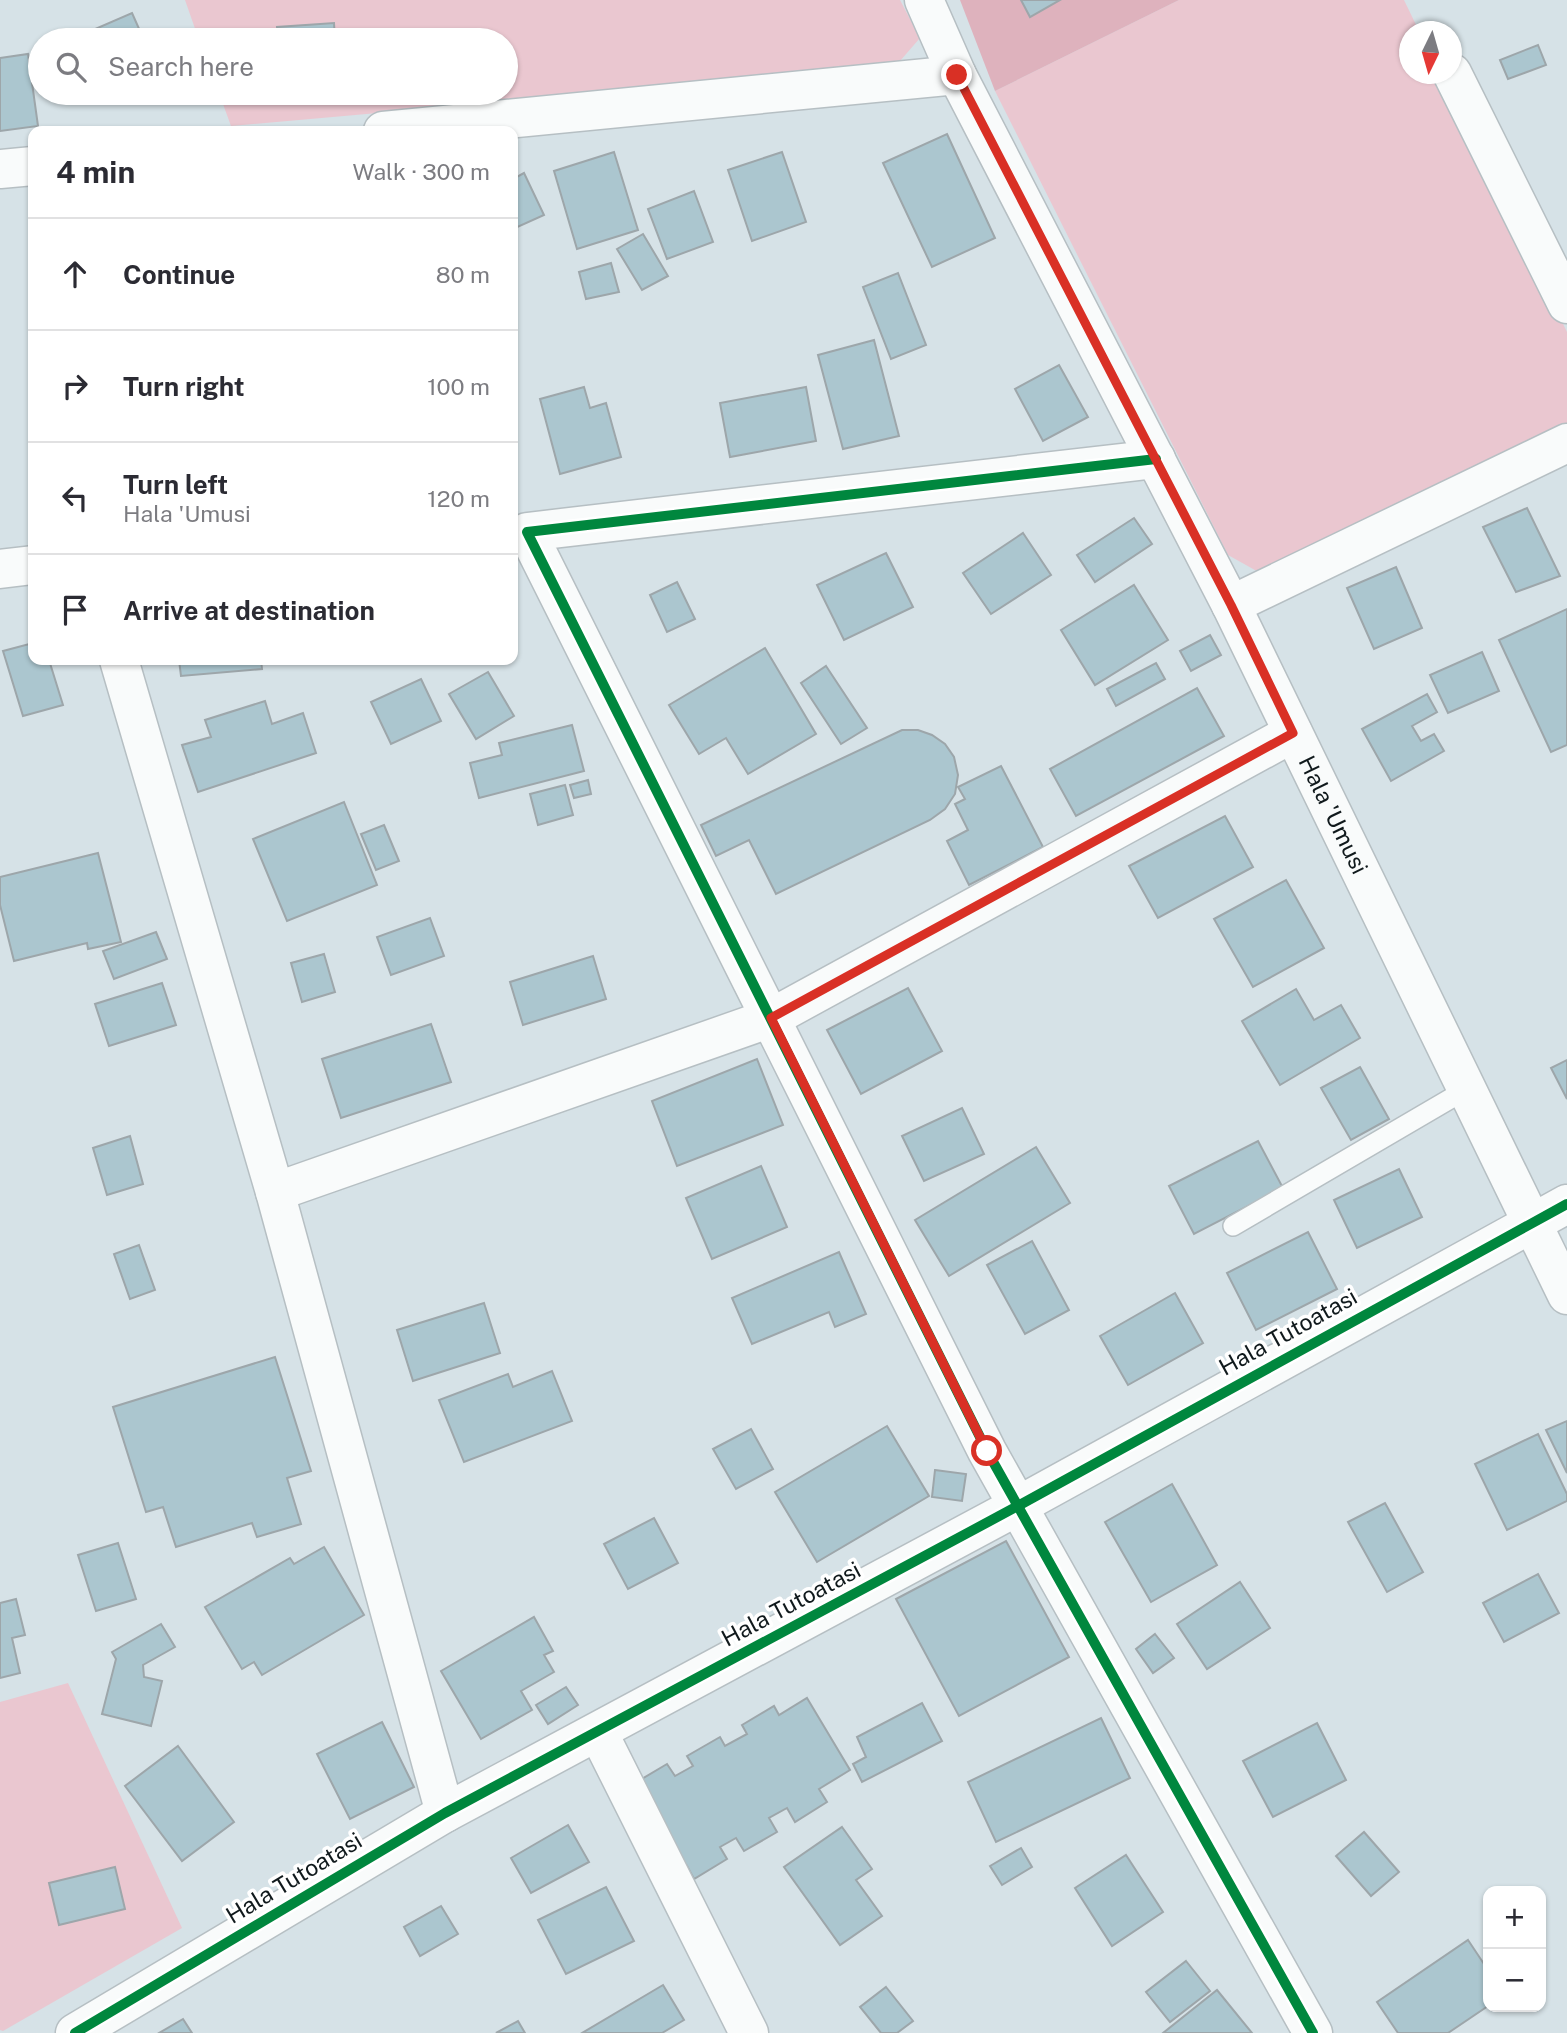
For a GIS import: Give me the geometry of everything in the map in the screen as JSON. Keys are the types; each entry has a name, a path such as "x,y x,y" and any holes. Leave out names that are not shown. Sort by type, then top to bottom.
{"street":[{"name":"Hala 'Umusi","path":"924,0 957,75 1231,605 1567,1295"},
{"path":"434,126 957,75"},
{"path":"1457,84 1567,304"},
{"path":"0,169 28,166"},
{"path":"1231,605 1567,443"},
{"path":"1156,459 520,533 771,1018 1016,1507 1313,2033"},
{"path":"0,569 28,566"},
{"path":"120,665 275,1192 445,1813"},
{"path":"275,1192 771,1018 1293,733"},
{"name":"Hala Tutoatasi","path":"75,2033 445,1813 1016,1507 1531,1221 1567,1204"},
{"path":"598,1732 749,2033"}],"lane":[{"path":"1233,1226 1467,1088"}],"shaded area":[{"path":"185,0 900,0 920,38 900,61 684,86 518,101 518,28 195,28"},
{"path":"960,0 1179,0 995,91"},
{"path":"1179,0 1404,0 1414,21 1399,21 1399,84 1445,84 1567,332 1567,426 1262,574 1228,555 995,91"},
{"path":"223,105 469,105 231,126"},
{"path":"68,1683 182,1928 3,2031 0,2030 0,1702"}],"building":[{"path":"1021,0 1060,0 1030,17"},
{"path":"132,13 139,28 97,28"},
{"path":"334,23 334,28 277,28"},
{"path":"1538,45 1546,65 1508,79 1500,60"},
{"path":"28,54 28,105 35,105 38,126 0,131 0,58"},
{"path":"947,134 995,238 932,267 883,163"},
{"path":"614,152 638,230 577,249 554,171"},
{"path":"782,152 806,222 752,241 728,170"},
{"path":"524,173 544,215 518,227 518,176"},
{"path":"694,191 713,242 667,259 648,209"},
{"path":"643,234 668,276 642,290 617,249"},
{"path":"611,263 619,292 586,299 579,272"},
{"path":"898,273 926,345 891,359 863,287"},
{"path":"874,340 899,436 843,449 818,355"},
{"path":"1059,365 1088,417 1043,441 1015,389"},
{"path":"584,387 590,408 606,403 621,457 560,474 540,399"},
{"path":"806,387 816,441 730,457 720,403"},
{"path":"1527,508 1560,576 1516,592 1483,527"},
{"path":"1134,518 1152,544 1095,582 1077,555"},
{"path":"1023,533 1051,575 991,614 963,573"},
{"path":"886,553 913,607 844,640 817,585"},
{"path":"1396,567 1422,628 1374,649 1347,588"},
{"path":"677,582 695,619 667,632 650,595"},
{"path":"1134,585 1168,640 1095,685 1061,630"},
{"path":"1567,609 1567,745 1551,752 1499,640"},
{"path":"1210,635 1221,655 1191,671 1180,651"},
{"path":"28,644 28,665 51,665 63,705 23,716 3,651"},
{"path":"765,648 816,734 748,774 726,738 699,754 669,705"},
{"path":"1482,652 1499,691 1448,713 1430,675"},
{"path":"1156,663 1165,679 1116,706 1107,689"},
{"path":"180,665 262,665 262,669 181,676"},
{"path":"826,666 867,728 841,744 801,683"},
{"path":"488,672 514,716 476,739 449,694"},
{"path":"421,679 441,721 391,744 371,702"},
{"path":"1197,688 1224,736 1076,816 1050,769"},
{"path":"1427,694 1437,712 1412,726 1421,741 1434,734 1444,751 1391,781 1362,729"},
{"path":"265,701 272,724 303,713 316,753 198,792 182,745 211,737 205,720"},
{"path":"572,725 584,771 479,798 470,763 502,755 499,743"},
{"path":"902,730 918,730 932,735 945,744 954,757 958,775 955,794 945,809 930,820 776,894 749,840 716,856 701,825"},
{"path":"1001,766 1043,847 969,885 947,841 968,830 955,804 965,799 958,787"},
{"path":"588,780 591,794 574,798 570,785"},
{"path":"565,785 573,815 538,825 530,794"},
{"path":"344,802 377,885 287,921 253,839"},
{"path":"1225,816 1253,867 1158,918 1129,866"},
{"path":"384,825 399,861 376,870 361,834"},
{"path":"98,853 121,942 88,949 87,943 14,961 0,905 0,877"},
{"path":"1286,880 1324,948 1253,987 1214,919"},
{"path":"430,918 444,956 391,975 377,937"},
{"path":"156,932 167,959 114,979 103,951"},
{"path":"324,954 335,992 302,1002 291,963"},
{"path":"593,956 606,999 523,1025 510,982"},
{"path":"162,983 176,1025 109,1046 95,1004"},
{"path":"908,988 942,1051 861,1094 827,1030"},
{"path":"1296,989 1314,1020 1341,1005 1360,1038 1280,1085 1242,1021"},
{"path":"431,1024 451,1082 341,1118 322,1059"},
{"path":"757,1059 783,1125 677,1166 652,1101"},
{"path":"1567,1060 1567,1099 1551,1068"},
{"path":"1360,1067 1389,1119 1351,1140 1321,1088"},
{"path":"962,1108 984,1154 924,1181 902,1136"},
{"path":"130,1136 143,1184 107,1195 93,1148"},
{"path":"1258,1141 1283,1188 1194,1234 1169,1186"},
{"path":"1036,1147 1070,1203 949,1276 915,1220"},
{"path":"761,1166 787,1227 712,1259 686,1198"},
{"path":"1399,1169 1422,1217 1357,1248 1334,1200"},
{"path":"1308,1232 1337,1289 1256,1330 1227,1273"},
{"path":"1032,1241 1069,1310 1025,1334 987,1265"},
{"path":"139,1245 155,1290 130,1299 114,1254"},
{"path":"839,1252 866,1314 835,1327 829,1312 752,1344 732,1298"},
{"path":"1175,1293 1203,1343 1128,1385 1100,1336"},
{"path":"484,1303 500,1353 413,1381 397,1330"},
{"path":"275,1357 311,1471 287,1478 301,1524 257,1537 252,1523 176,1547 163,1507 146,1512 113,1407"},
{"path":"552,1371 572,1421 464,1462 439,1400 508,1374 513,1387"},
{"path":"1567,1421 1567,1473 1546,1430"},
{"path":"887,1426 929,1496 817,1562 775,1492"},
{"path":"751,1429 773,1469 736,1489 713,1449"},
{"path":"1538,1434 1567,1494 1567,1501 1507,1530 1475,1464"},
{"path":"935,1470 966,1474 962,1501 932,1497"},
{"path":"1172,1484 1217,1565 1151,1602 1105,1522"},
{"path":"1385,1503 1423,1572 1387,1592 1348,1522"},
{"path":"654,1518 678,1563 628,1589 604,1544"},
{"path":"1006,1541 1069,1657 959,1716 896,1599"},
{"path":"118,1543 136,1599 96,1611 78,1555"},
{"path":"324,1547 364,1615 262,1675 254,1662 242,1669 205,1607 290,1558 294,1564"},
{"path":"1538,1574 1559,1613 1504,1642 1483,1603"},
{"path":"1240,1582 1270,1628 1207,1669 1177,1624"},
{"path":"16,1599 25,1635 12,1638 20,1673 0,1678 0,1603"},
{"path":"534,1617 553,1651 544,1655 554,1672 521,1691 532,1710 481,1739 441,1671"},
{"path":"161,1624 175,1647 143,1665 144,1677 162,1681 151,1726 102,1714 116,1659 112,1652"},
{"path":"1155,1634 1174,1658 1153,1673 1136,1649"},
{"path":"566,1687 578,1705 548,1724 536,1705"},
{"path":"807,1698 850,1770 819,1789 827,1802 795,1822 787,1808 769,1818 777,1832 744,1851 736,1838 720,1847 727,1859 694,1879 687,1866 683,1869 635,1783 667,1764 675,1776 693,1766 687,1756 720,1737 725,1746 747,1734 742,1725 774,1706 779,1715"},
{"path":"922,1703 942,1741 862,1782 853,1764 866,1757 857,1737"},
{"path":"1101,1718 1130,1778 996,1842 968,1782"},
{"path":"382,1722 414,1787 350,1819 317,1754"},
{"path":"1317,1723 1346,1780 1273,1817 1243,1761"},
{"path":"178,1746 234,1822 182,1861 125,1786"},
{"path":"568,1825 589,1862 531,1893 511,1858"},
{"path":"842,1827 872,1869 856,1880 882,1916 840,1945 784,1867"},
{"path":"1364,1832 1399,1872 1371,1896 1336,1856"},
{"path":"1021,1848 1032,1867 1002,1885 990,1866"},
{"path":"1126,1855 1163,1912 1112,1946 1075,1888"},
{"path":"115,1867 125,1909 59,1925 49,1883"},
{"path":"606,1887 634,1941 566,1974 538,1920"},
{"path":"441,1906 458,1934 420,1956 404,1927"},
{"path":"1468,1940 1483,1962 1483,2009 1448,2033 1398,2033 1377,2002"},
{"path":"1186,1961 1210,1991 1170,2022 1146,1992"},
{"path":"663,1985 684,2020 662,2033 582,2033"},
{"path":"886,1987 913,2021 897,2033 881,2033 860,2007"},
{"path":"1217,1990 1252,2033 1163,2033"},
{"path":"183,2019 192,2033 159,2033"},
{"path":"518,2021 525,2033 496,2033"}],"cycle path":[{"path":"1156,459 527,532 987,1451 1313,2033"},
{"path":"75,2033 445,1813 1016,1507 1567,1204"}],"route":[{"path":"957,75 1231,605 1293,733 771,1018 987,1451"}]}
